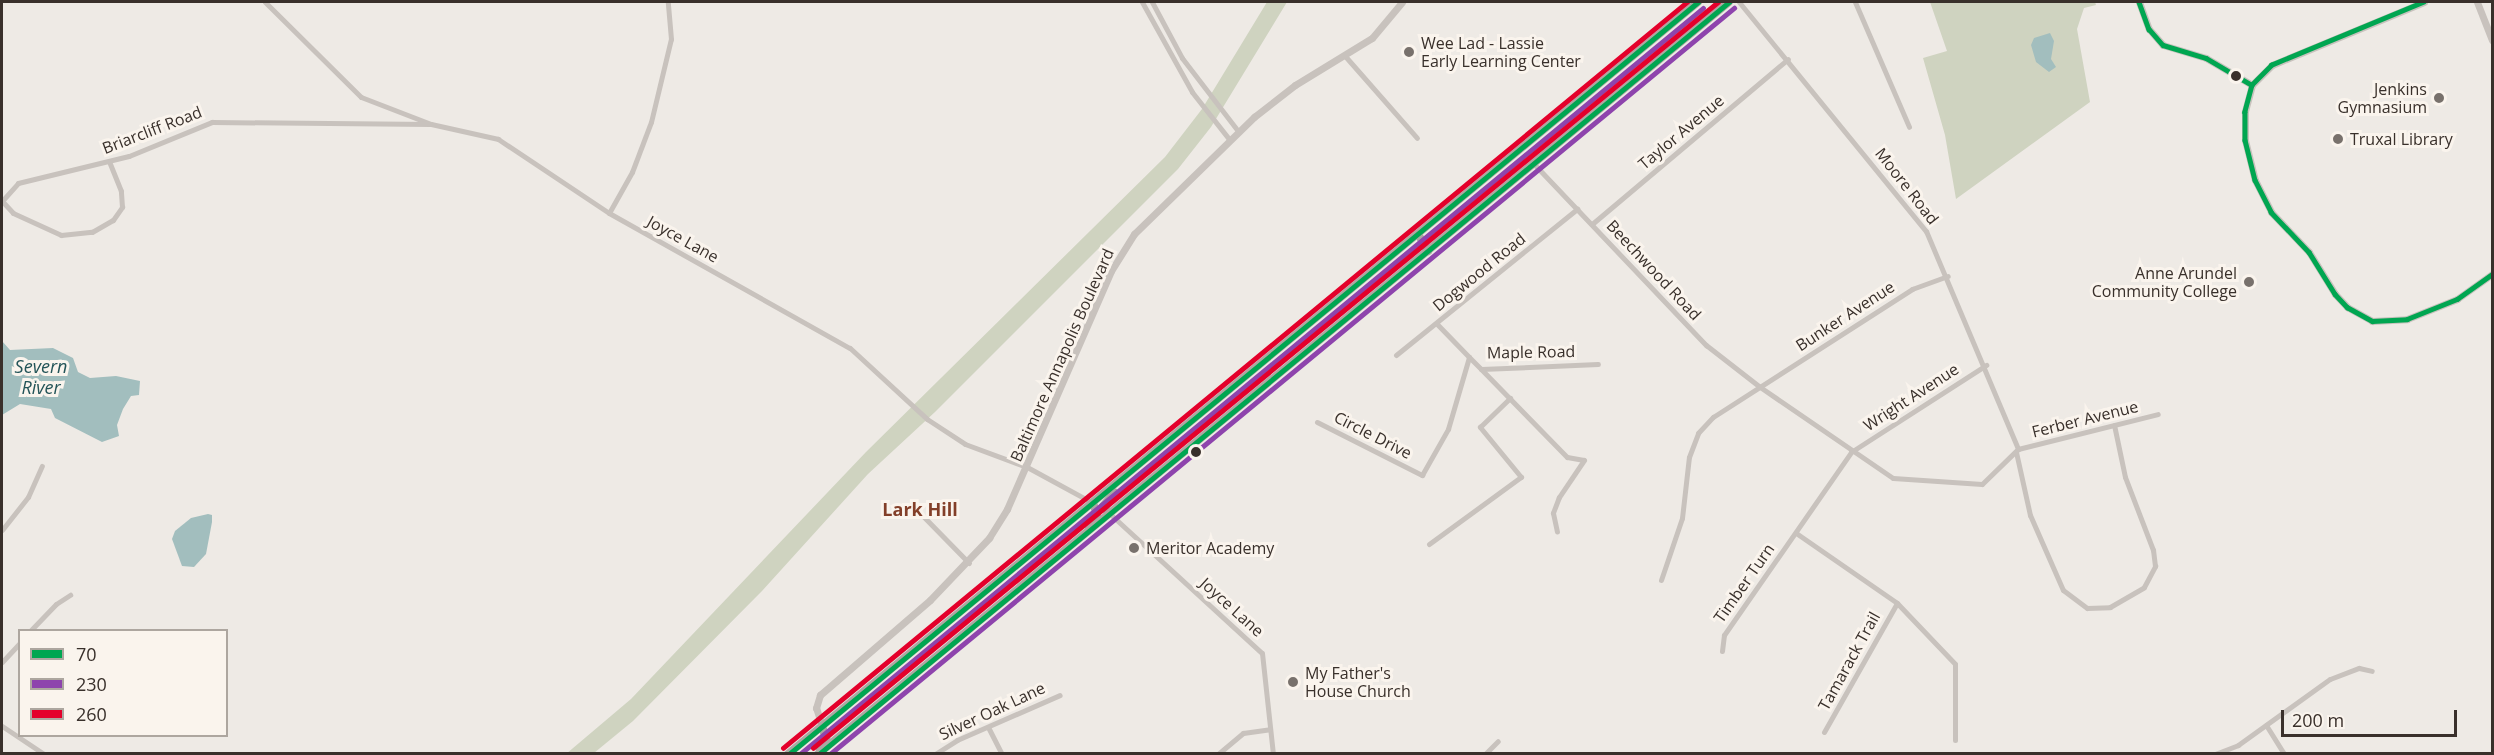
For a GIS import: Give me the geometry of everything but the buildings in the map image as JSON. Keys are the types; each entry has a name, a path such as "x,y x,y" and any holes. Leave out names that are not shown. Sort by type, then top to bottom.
{"highway":[{"path":"788,753 1698,2"},
{"path":"818,753 1729,2"},
{"path":"1418,234 1428,251"},
{"path":"1109,513 1104,510 1105,501 1137,466"},
{"path":"1079,538 1097,515 1093,503"},
{"path":"818,753 825,739 822,726"}],"street":[{"name":"Joyce Lane","path":"264,2 362,97 431,124 498,139 609,213 850,348 927,418 965,444 1027,467 1093,503"},
{"path":"609,213 632,172 651,122 670,39 668,2"},
{"path":"1142,2 1153,28 1174,62 1229,139"},
{"path":"1152,2 1182,58 1238,131"},
{"name":"Baltimore Annapolis Boulevard","path":"822,726 816,708 819,695 969,563 1008,509 1119,255 1150,216 1238,131 1294,86 1345,56 1380,31 1402,2"},
{"name":"Moore Road","path":"1739,2 1788,59 1926,231 1986,365 2017,450 2031,515 2063,590 2087,608 2110,607 2144,587 2155,566 2153,550 2125,477 2114,425"},
{"path":"1855,2 1909,127"},
{"path":"2139,2 2149,28 2163,45 2206,58 2252,85"},
{"path":"2424,2 2272,65 2252,85 2245,112 2245,140 2263,199 2277,220 2309,252 2347,307 2372,321 2407,319 2457,299 2493,274"},
{"path":"2477,2 2493,39"},
{"path":"1153,28 1162,23"},
{"path":"1345,56 1417,138"},
{"path":"1174,62 1182,58"},
{"name":"Taylor Avenue","path":"1592,224 1788,59"},
{"name":"Briarcliff Road","path":"2,201 18,183 109,162 188,129 224,120 419,127 431,124"},
{"path":"2,201 13,213 61,235 92,232 113,220 122,207 121,191 109,162"},
{"name":"Beechwood Road","path":"1534,164 1706,345 1851,452 1893,478 1982,484 2017,450"},
{"name":"Dogwood Road","path":"1396,355 1577,209"},
{"name":"Bunker Avenue","path":"1661,580 1682,518 1689,457 1698,433 1713,417 1912,289 1948,276"},
{"path":"1437,324 1469,357"},
{"name":"Maple Road","path":"1469,357 1482,369 1598,364"},
{"name":"Circle Drive","path":"1317,422 1422,475 1448,429 1469,357"},
{"name":"Wright Avenue","path":"1851,452 1986,365"},
{"path":"1482,369 1568,457 1584,460 1559,497 1553,513 1557,532"},
{"path":"1429,544 1521,477 1480,427 1510,398"},
{"name":"Ferber Avenue","path":"2017,450 2158,414"},
{"name":"Timber Turn","path":"1722,651 1724,635 1851,452"},
{"path":"2,530 28,496 42,466"},
{"path":"920,513 969,563"},
{"name":"Joyce Lane","path":"1109,513 1262,653 1273,753"},
{"path":"1796,533 1897,603 1955,664 1955,740"},
{"path":"33,629 56,604 70,595"},
{"name":"Tamarack Trail","path":"1824,732 1897,603"},
{"path":"2,662 18,645"},
{"path":"2215,753 2238,744 2330,679 2359,668 2372,671"},
{"name":"Silver Oak Lane","path":"935,753 1060,695"},
{"path":"2266,725 2284,753"},
{"path":"2,726 18,736"},
{"path":"988,727 1002,753"},
{"path":"1218,753 1242,734 1270,729"},
{"path":"19,737 44,753"},
{"path":"1485,753 1498,741"}],"green space":[{"path":"1267,2 1287,2 1211,127 1178,169 935,412 868,474 762,591 633,721 594,753 566,754 631,699 866,452 1165,157 1202,109"},
{"path":"1930,2 2095,2 2096,5 2084,8 2077,29 2090,102 1956,199 1945,135 1923,58 1947,51"}],"water":[{"path":"2050,33 2054,41 2051,59 2056,67 2049,72 2036,62 2031,45 2034,38"},
{"name":"Severn River","path":"2,341 10,350 53,348 73,358 78,372 90,378 116,376 140,381 139,395 131,396 123,409 117,425 119,436 102,442 55,418 51,409 20,404 2,415"},
{"path":"212,515 212,522 206,554 194,567 182,566 172,539 175,531 191,518"}],"transit line":[{"name":"260","path":"783,748 1687,2"},
{"name":"70","path":"789,754 1698,2"},
{"name":"260","path":"813,748 1718,2"},
{"name":"70","path":"819,754 1729,2"},
{"name":"70","path":"2139,2 2149,29 2163,45 2206,58 2252,85"},
{"name":"70","path":"2424,2 2272,65 2252,85 2245,112 2245,140 2255,180 2271,212 2309,252 2335,294 2347,307 2372,321 2407,319 2457,299 2492,274"},
{"name":"230","path":"800,754 1703,8"},
{"name":"230","path":"830,754 1734,8"}],"place":[{"name":"Wee Lad - Lassie Early Learning Center","path":"1409,52"},
{"name":"Jenkins Gymnasium","path":"2439,98"},
{"name":"Truxal Library","path":"2338,139"},
{"name":"Anne Arundel Community College","path":"2249,282"},
{"name":"Meritor Academy","path":"1134,548"},
{"name":"My Father's House Church","path":"1293,682"}],"district":[{"name":"Lark Hill","path":"920,509"}]}
